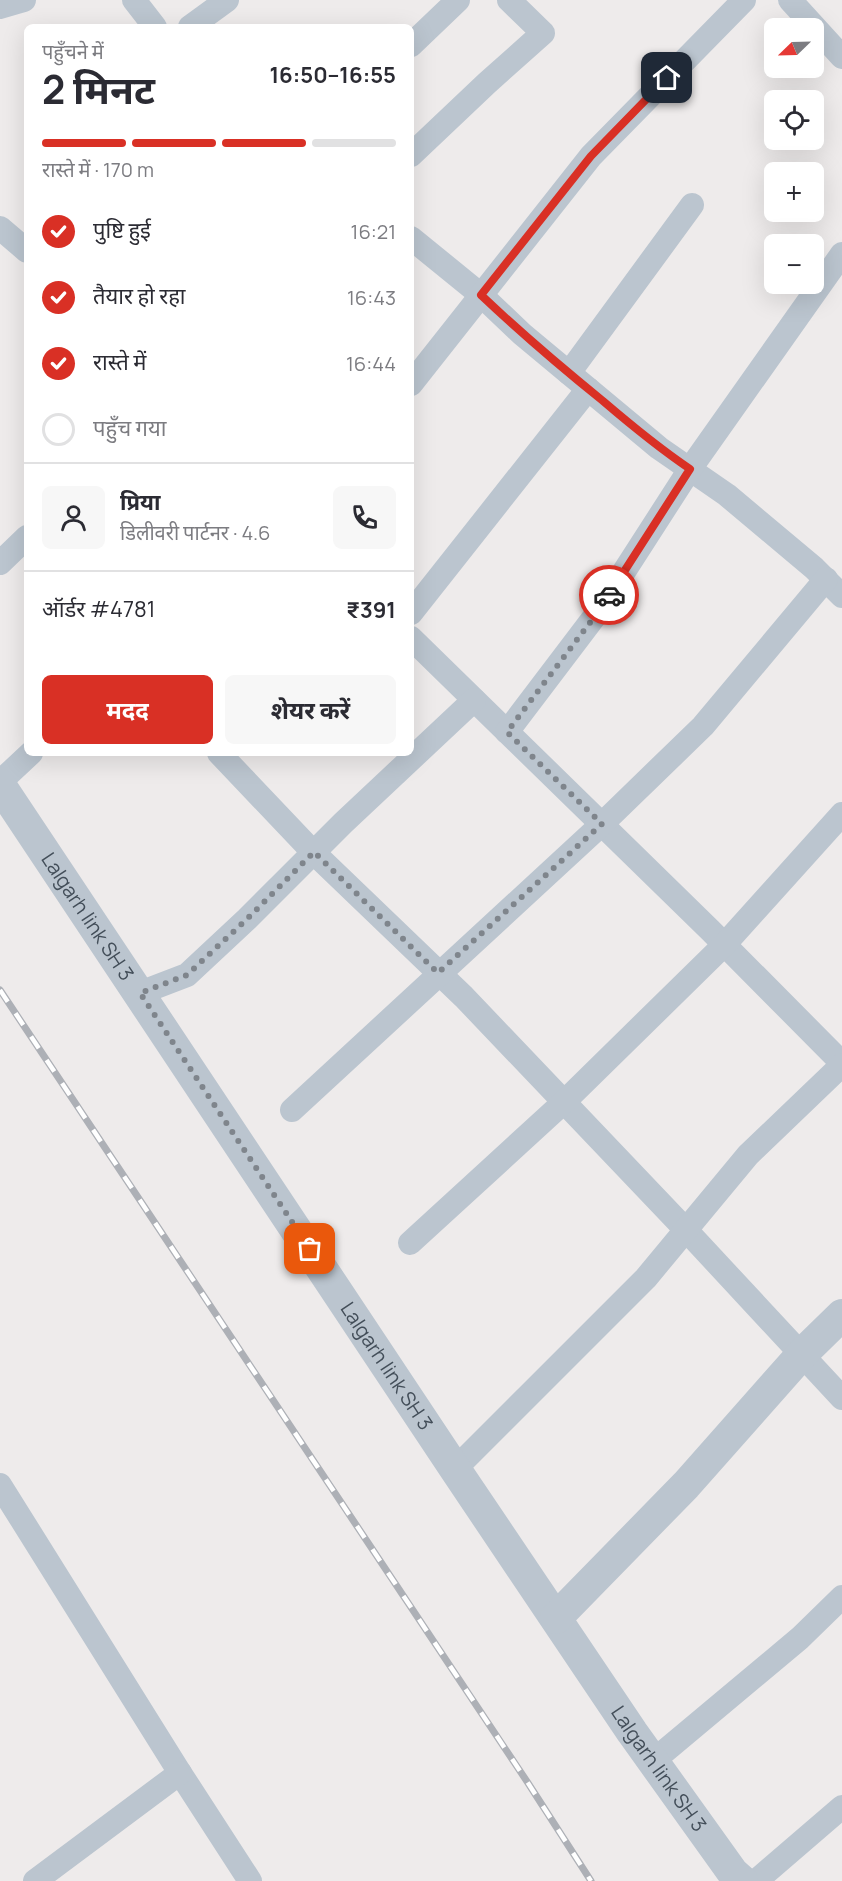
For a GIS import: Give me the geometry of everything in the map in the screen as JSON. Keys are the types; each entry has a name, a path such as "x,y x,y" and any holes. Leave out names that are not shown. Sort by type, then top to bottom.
{"street":[{"path":"0,7 24,0"},
{"path":"134,0 153,24"},
{"path":"194,24 227,0"},
{"path":"414,42 459,0"},
{"path":"414,152 543,33 509,0"},
{"path":"414,380 591,156 744,0"},
{"path":"790,0 842,57"},
{"path":"569,372 692,205"},
{"path":"0,228 24,249"},
{"path":"292,1110 602,824 703,726 837,590 727,495 659,448 414,240"},
{"path":"507,732 598,612 690,469 842,254"},
{"path":"414,609 588,389"},
{"path":"0,563 24,540"},
{"path":"414,641 725,944 842,1064 748,1155 646,1278 455,1469"},
{"path":"140,993 187,975 474,700"},
{"path":"0,783 28,756"},
{"path":"222,756 314,852 438,973 564,1102 842,1398"},
{"name":"Lalgarh link SH 3","path":"0,783 455,1469 653,1761 733,1873 742,1881"},
{"path":"410,1243 564,1102 725,944 842,814"},
{"path":"556,1618 686,1485 802,1354 842,1315"},
{"path":"0,1485 250,1881"},
{"path":"653,1761 800,1638 842,1597"},
{"path":"35,1881 180,1773"},
{"path":"756,1881 842,1807"}],"railway":[{"path":"0,990 591,1881"}],"way so far":[{"path":"310,1249 140,993 187,975 314,852 438,973 602,824 507,732 609,595"}],"route":[{"path":"609,595 690,469 659,448 588,389 522,334 481,295 591,156 667,78"}]}
